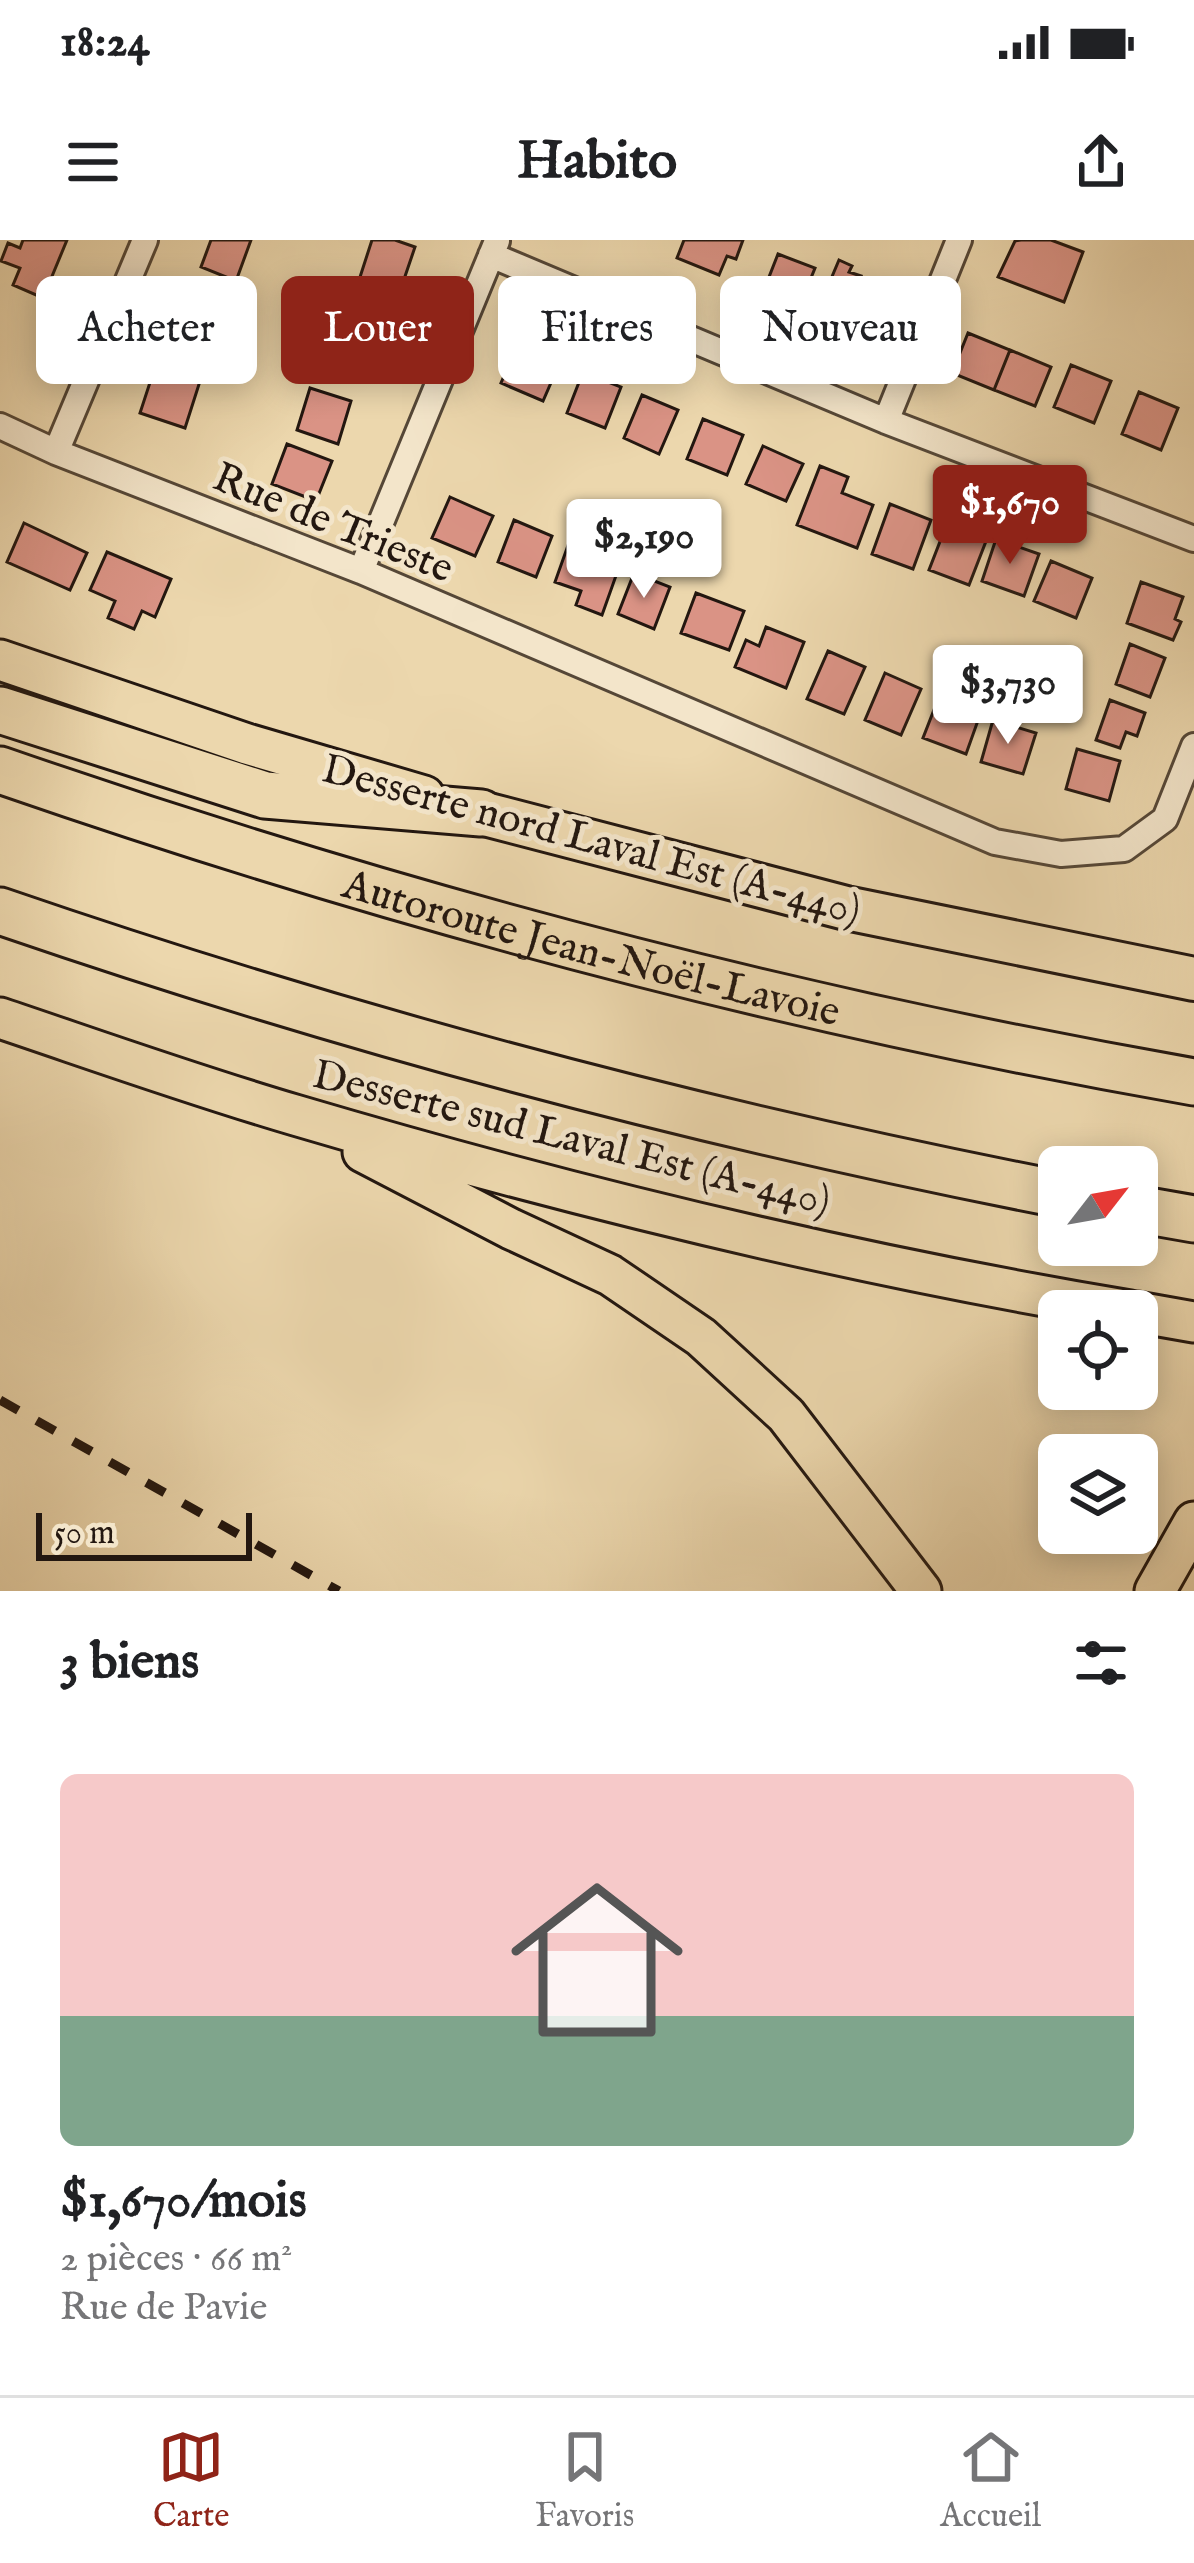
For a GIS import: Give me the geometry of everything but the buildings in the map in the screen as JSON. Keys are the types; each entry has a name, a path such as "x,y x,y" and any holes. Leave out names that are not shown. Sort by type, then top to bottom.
{"highway":[{"path":"0,710 265,795 481,813"},
{"name":"Autoroute Jean-Noël-Lavoie","path":"0,770 238,851 526,933 952,1036 1194,1082"},
{"name":"Desserte nord Laval Est (A-440)","path":"481,813 846,908 1194,979"},
{"path":"0,911 289,1006 554,1080 777,1135 1038,1191"},
{"path":"1158,1213 1194,1219"}],"main road":[{"name":"Desserte nord Laval Est (A-440)","path":"0,660 247,744 481,813"},
{"name":"Desserte sud Laval Est (A-440)","path":"0,1018 289,1114 704,1223 1038,1294"},
{"path":"289,1114 610,1275 700,1337 798,1429 921,1591"},
{"name":"Desserte sud Laval Est (A-440)","path":"1158,1316 1194,1322"},
{"path":"1155,1591 1194,1522"}],"street":[{"path":"56,452 145,240"},
{"path":"886,422 959,240"},
{"path":"361,572 494,248 886,422 1194,539"},
{"name":"Rue de Trieste","path":"0,426 361,572 995,842 1061,854 1124,849 1165,819 1194,746"}],"railway":[{"path":"0,1400 339,1591"}]}
